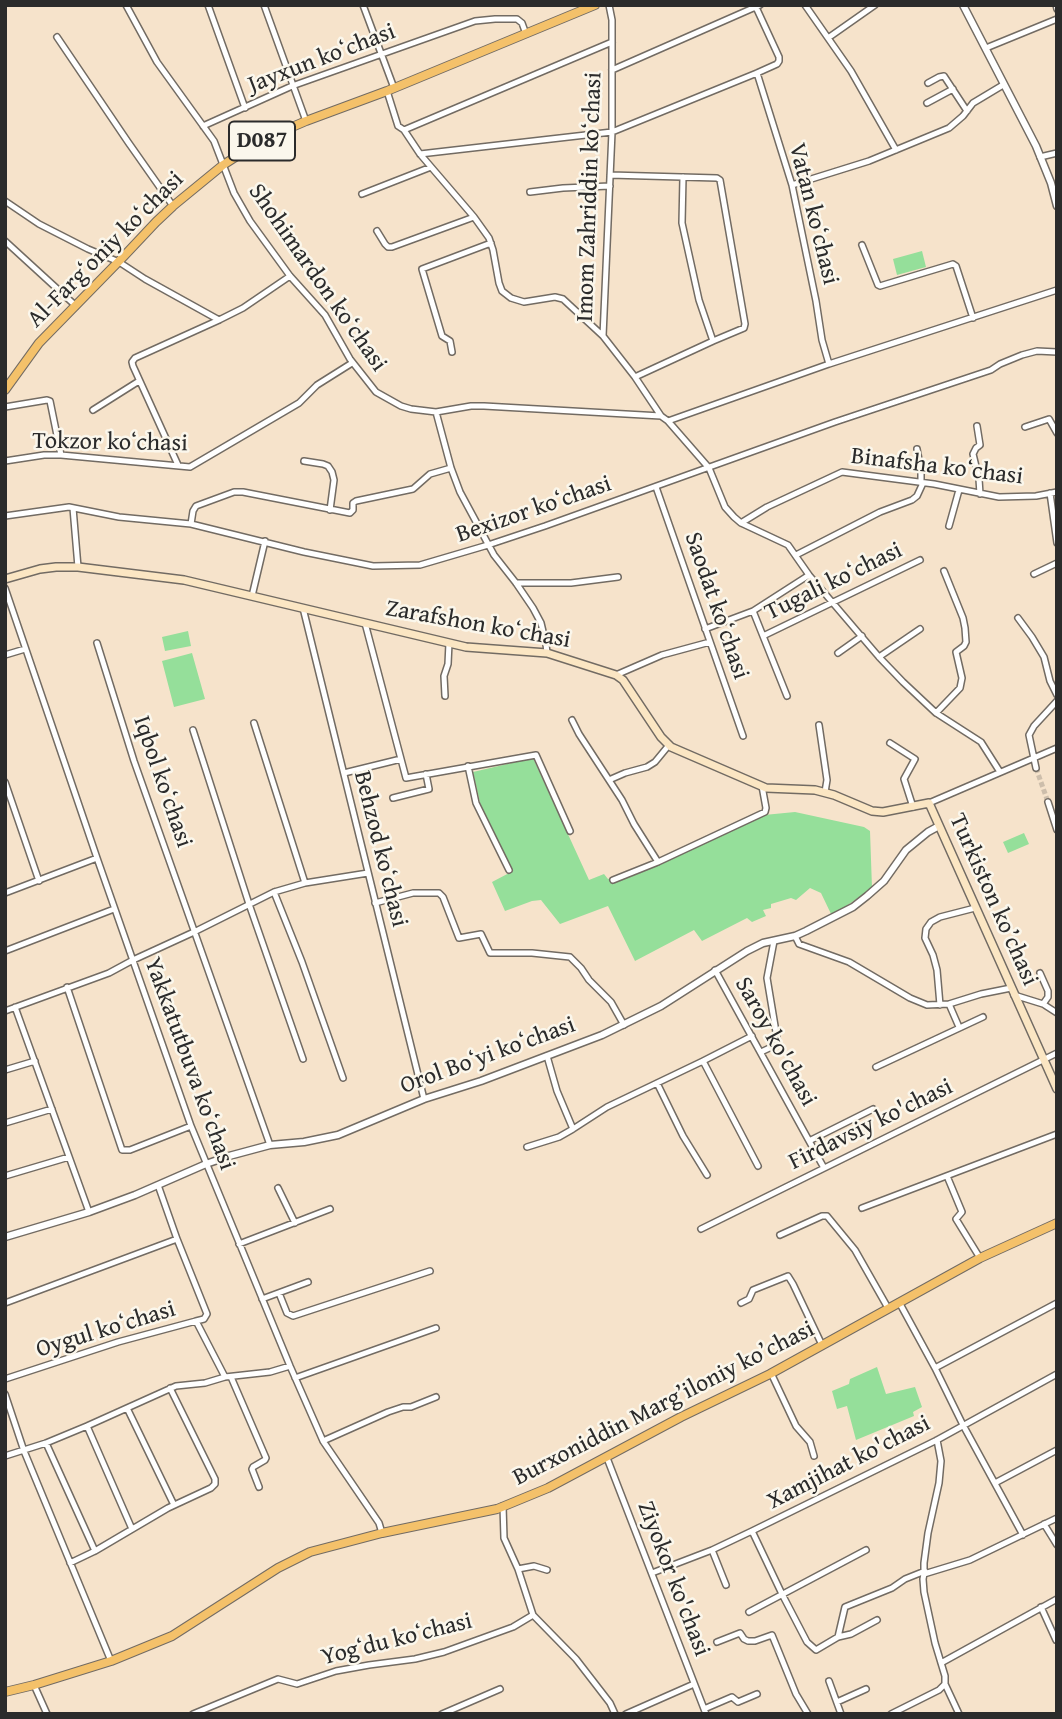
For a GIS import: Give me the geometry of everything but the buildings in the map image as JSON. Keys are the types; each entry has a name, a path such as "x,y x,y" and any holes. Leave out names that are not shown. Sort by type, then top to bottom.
{"main road":[{"name":"Al-Fargʻoniy koʻchasi","path":"6,385 39,343 173,206 223,166 262,140 595,5"},
{"name":"Zarafshon koʻchasi","path":"5,579 40,569 78,567 184,580 466,647 547,653 616,674"},
{"path":"616,674 669,745 766,788 825,792 872,811 883,812 929,803"},
{"name":"Turkiston ko’chasi","path":"929,803 1057,1089"},
{"name":"Burxoniddin Marg’iloniy ko’chasi","path":"5,1692 111,1661 172,1636 289,1562 322,1548 503,1506 548,1488 681,1417 771,1373 980,1258 1057,1223"}],"street":[{"name":"Shohimardon koʻchasi","path":"126,5 157,62 214,141 234,193 250,221 290,276 325,315 352,363 383,397 411,409 436,412 484,406 662,416"},
{"name":"Jayxun koʻchasi","path":"208,5 245,108"},
{"path":"264,5 306,121"},
{"path":"363,5 382,54 398,126 404,130 420,154 485,232 491,243 500,288 506,295 524,302 563,299 603,336"},
{"name":"Imom Zahriddin koʻchasi","path":"609,5 612,20 612,132 603,336 662,416 709,468 725,507 741,523 788,545 809,575 879,657 936,713 981,742 1000,772"},
{"path":"805,5 851,71 896,150"},
{"path":"828,38 875,5"},
{"path":"962,5 1040,157 1057,206"},
{"path":"420,154 612,132 757,73 777,64 779,57 757,6 612,70"},
{"name":"Jayxun koʻchasi","path":"203,126 292,86 475,21 517,19 522,23 526,34"},
{"path":"986,48 1056,20 1057,30"},
{"path":"57,37 173,206"},
{"path":"404,130 612,42"},
{"name":"Vatan koʻchasi","path":"757,73 792,185 829,364"},
{"path":"928,83 943,76 967,111"},
{"path":"792,185 869,161 949,128 973,103 1003,85"},
{"path":"927,103 953,89"},
{"path":"1040,157 1057,153"},
{"path":"362,194 431,167"},
{"path":"610,175 720,180 745,324 744,328 635,377"},
{"path":"683,177 682,223 699,300 713,341"},
{"path":"530,192 610,186"},
{"path":"5,201 39,224 119,262 219,320"},
{"path":"377,231 387,247 392,247 474,217"},
{"path":"5,241 76,306"},
{"path":"452,352 449,340 442,336 422,269 491,243"},
{"path":"862,245 880,286 953,264 956,266 973,318"},
{"path":"178,465 132,362 135,358 243,308 290,276"},
{"path":"668,421 829,364 1057,290"},
{"name":"Bexizor koʻchasi","path":"5,516 55,508 73,508 119,517 191,524 373,566 419,565 488,545 656,487 835,422 991,370 1000,363 1022,355 1037,351 1057,352"},
{"name":"Tokzor koʻchasi","path":"5,461 61,455 194,466 299,403 317,385 352,363"},
{"path":"93,410 139,381"},
{"path":"5,407 50,401 61,455"},
{"path":"436,412 460,492 488,545 541,623 547,653"},
{"path":"1025,427 1049,419 1057,433"},
{"path":"977,426 980,445 973,454 980,494"},
{"path":"796,555 917,496 922,483 917,449"},
{"path":"304,461 323,464 332,472 334,480 330,510"},
{"path":"191,524 196,506 234,492 350,513 353,510 353,502 413,489 430,474 451,468"},
{"name":"Binafsha koʻchasi","path":"741,523 767,507 842,472 999,497 1054,493"},
{"name":"Saodat koʻchasi","path":"656,487 743,736"},
{"path":"949,526 959,490"},
{"path":"1054,493 1057,543"},
{"path":"73,508 78,567"},
{"path":"252,596 265,541"},
{"name":"Tugali koʻchasi","path":"763,636 920,560"},
{"path":"1034,574 1057,563"},
{"path":"936,713 961,685 956,652 965,645 966,640 963,618 944,571"},
{"path":"705,629 753,611 809,575"},
{"path":"516,583 559,584 618,578"},
{"name":"Yakkatutbuva koʻchasi","path":"5,588 114,909 206,1164 323,1441 379,1522 382,1533"},
{"name":"Behzod koʻchasi","path":"303,608 424,1099"},
{"path":"753,611 787,696"},
{"path":"1018,618 1044,657 1057,695"},
{"path":"365,623 406,778 536,755 570,831"},
{"path":"879,657 920,629"},
{"path":"838,653 862,636"},
{"path":"616,674 662,655 710,642"},
{"name":"Iqbol koʻchasi","path":"97,643 134,761 270,1145"},
{"path":"445,696 444,676 448,664 449,643"},
{"path":"5,655 25,649"},
{"path":"1036,768 1029,734 1057,701"},
{"path":"572,720 658,862"},
{"path":"254,723 305,883"},
{"path":"819,725 827,780 825,792"},
{"name":"Iqbol koʻchasi","path":"193,730 303,1059"},
{"path":"890,743 915,760 904,779 913,807"},
{"path":"609,780 647,768 669,745"},
{"path":"929,803 1057,748"},
{"path":"344,773 401,759"},
{"path":"468,766 476,803 509,870"},
{"path":"393,799 429,789 426,774"},
{"path":"5,782 39,881"},
{"path":"613,880 765,812 762,786"},
{"path":"1048,802 1057,830"},
{"name":"Orol Boʻyi koʻchasi","path":"5,1237 89,1212 240,1152 338,1135 424,1099 481,1081 624,1025 661,1006 747,951 764,943 795,936 830,920 867,896 884,881 906,850 939,826"},
{"path":"5,893 97,858"},
{"path":"5,1011 109,973 274,892 305,883 368,873"},
{"path":"274,892 344,1078"},
{"path":"375,904 413,893 439,893 459,938 481,934 492,954 532,953 570,957 611,1002 624,1025"},
{"path":"940,1005 937,970 925,938 926,929 940,917 975,908"},
{"path":"5,951 114,909"},
{"path":"795,936 799,944 860,967 910,998 927,1005 949,1004 981,994 1012,991 1057,1013"},
{"path":"761,1052 778,1044 767,978 774,941"},
{"name":"Saroy ko'chasi","path":"715,971 824,1168"},
{"path":"1040,973 1048,991 1048,997 1043,1004"},
{"path":"67,987 122,1150 130,1150 191,1126"},
{"path":"949,1004 959,1027"},
{"path":"15,1007 89,1212"},
{"path":"876,1067 982,1017"},
{"path":"527,1147 559,1137 607,1107 752,1036"},
{"name":"Firdavsiy ko'chasi","path":"701,1229 1057,1053"},
{"path":"547,1056 557,1091 573,1129"},
{"path":"5,1070 34,1061"},
{"path":"703,1061 758,1166"},
{"path":"657,1083 683,1136 707,1175"},
{"path":"5,1123 52,1109"},
{"path":"809,1141 873,1109"},
{"path":"862,1208 1057,1134"},
{"path":"5,1176 69,1157"},
{"path":"947,1176 962,1212 956,1219 980,1258"},
{"path":"158,1185 206,1311 206,1318 196,1321"},
{"path":"278,1188 295,1223"},
{"path":"239,1244 330,1209"},
{"path":"780,1235 827,1216 855,1250 888,1308"},
{"path":"5,1303 177,1239"},
{"path":"279,1293 287,1313 293,1316 430,1271"},
{"path":"741,1303 749,1299 753,1290 788,1276 822,1345"},
{"path":"262,1299 308,1282"},
{"path":"899,1302 1023,1535"},
{"path":"935,1368 1057,1303"},
{"name":"Oygul koʻchasi","path":"5,1379 118,1342 196,1321 228,1377 266,1458 252,1469 259,1487"},
{"path":"295,1378 436,1328"},
{"path":"5,1456 47,1443 181,1384 270,1372 290,1366"},
{"path":"771,1373 796,1426 810,1442 814,1456"},
{"name":"Xamjihat ko'chasi","path":"652,1573 752,1531 937,1440 1057,1374"},
{"path":"70,1563 174,1505 211,1488 216,1481 170,1388"},
{"path":"5,1394 24,1451 111,1661"},
{"path":"323,1441 388,1412 411,1407 436,1396"},
{"path":"127,1408 174,1505"},
{"path":"87,1426 132,1529"},
{"path":"937,1440 941,1461 924,1563 924,1592 945,1684 959,1714"},
{"path":"47,1443 95,1551"},
{"path":"995,1483 1057,1450"},
{"name":"Ziyokor ko'chasi","path":"607,1458 705,1711"},
{"path":"503,1506 504,1538 518,1569 533,1615 576,1659 610,1703 615,1714"},
{"path":"838,1637 845,1607 892,1588 905,1579 970,1560 1057,1518"},
{"path":"1044,1524 1057,1545"},
{"path":"752,1531 807,1642 816,1650 877,1619"},
{"path":"712,1550 726,1586"},
{"path":"749,1612 866,1550"},
{"path":"518,1569 534,1566 547,1570"},
{"path":"941,1663 1057,1599"},
{"path":"1041,1607 1056,1640"},
{"name":"Yogʻdu koʻchasi","path":"193,1714 278,1679 297,1684 336,1671 444,1652 513,1627 533,1615"},
{"path":"718,1642 740,1633 748,1640 772,1634 796,1695 808,1714"},
{"path":"829,1681 841,1714"},
{"path":"626,1714 694,1684"},
{"path":"891,1714 945,1684"},
{"path":"34,1685 47,1714"},
{"path":"442,1714 500,1689"},
{"path":"837,1702 866,1689"},
{"path":"705,1711 732,1697 738,1702 757,1694"}],"green space":[{"path":"922,251 926,267 897,275 893,259"},
{"path":"188,631 191,646 165,651 162,637"},
{"path":"192,653 205,699 174,707 162,661"},
{"path":"533,758 589,880 604,874 608,879 764,815 795,812 864,827 870,831 872,888 832,916 821,893 810,888 796,900 791,898 771,904 771,908 763,910 766,916 752,922 747,918 702,941 694,930 635,961 608,906 560,924 541,900 505,911 492,882 513,871 481,807 473,772"},
{"path":"1024,833 1029,844 1008,853 1003,842"},
{"path":"877,1367 886,1394 915,1387 922,1407 913,1412 914,1416 856,1440 847,1406 837,1409 832,1391 849,1384 850,1379"}],"tunnel":[{"path":"1036,768 1048,802"}]}
